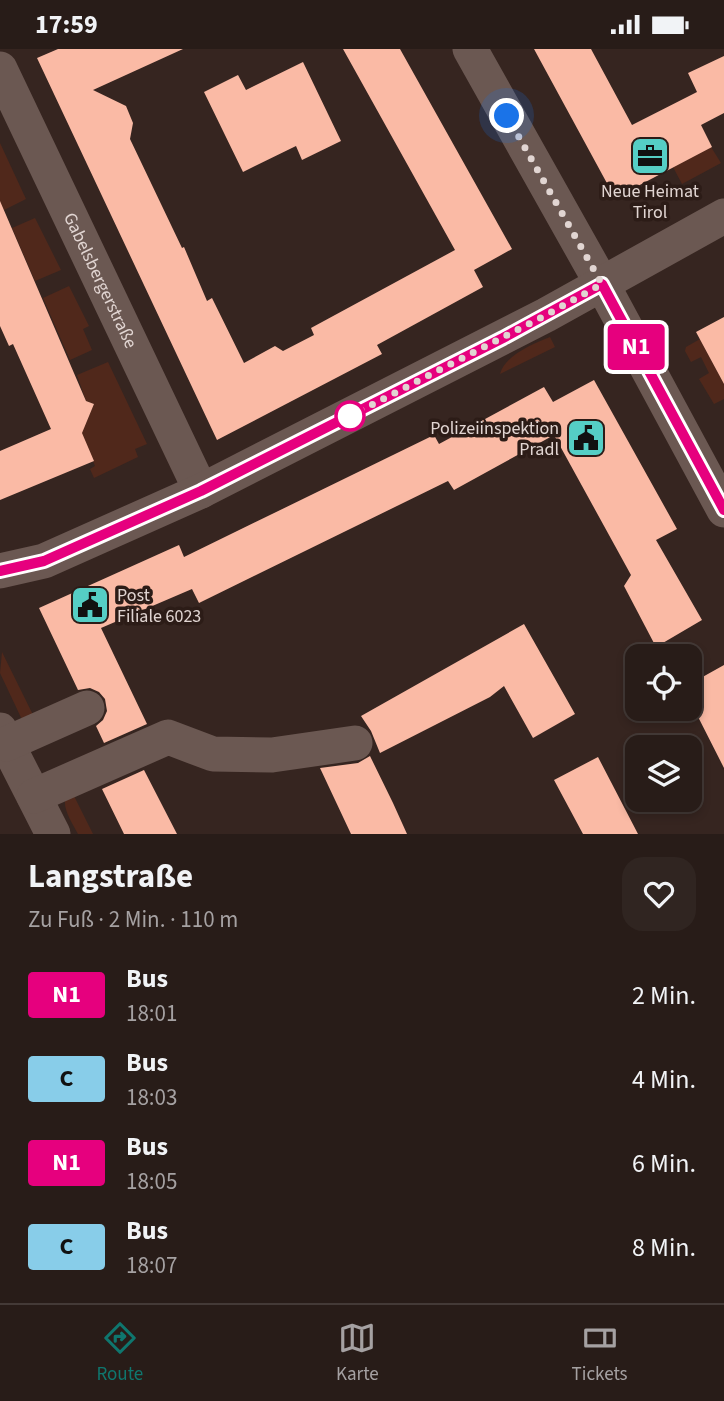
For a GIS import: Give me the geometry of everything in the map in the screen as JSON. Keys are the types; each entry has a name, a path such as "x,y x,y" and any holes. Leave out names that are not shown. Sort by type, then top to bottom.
{"street":[{"path":"470,49 602,284 724,510"},
{"name":"Gabelsbergerstraße","path":"0,69 201,491"},
{"path":"0,571 44,561 201,491 503,338 724,216"},
{"path":"53,834 3,737 87,708"},
{"path":"34,796 168,737 213,754 272,755 355,743"}],"shaded area":[{"path":"0,143 26,199 4,210 0,202"},
{"path":"711,147 721,163 682,184 673,167"},
{"path":"35,218 61,270 35,281 12,228"},
{"path":"69,286 89,326 83,329 92,350 70,360 43,298"},
{"path":"550,337 555,347 500,374 514,356"},
{"path":"700,339 724,384 724,399 714,404 699,379 709,373 701,357 691,362 685,351 686,347"},
{"path":"108,362 147,444 135,449 138,457 94,478 90,469 95,466 76,420 86,423 94,404 86,401 77,375"},
{"path":"2,652 38,725 25,726 0,673"},
{"path":"70,788 93,834 78,834 69,817 65,800"}],"building":[{"path":"58,49 183,49 93,90 126,106 133,123 130,139 182,248 184,247 207,301 212,298 244,363 275,346 283,351 314,335 311,328 455,250 343,49 400,49 512,249 474,270 483,287 377,345 382,354 217,440 37,58"},
{"path":"534,49 591,49 632,125 697,92 688,73 724,56 724,113 701,125 712,147 615,198"},
{"path":"303,62 341,141 302,160 296,146 243,172 204,92 238,75 246,90"},
{"path":"0,201 86,401 94,404 82,433 94,461 0,500 0,451 51,429 13,344 9,346 0,326"},
{"path":"724,317 724,384 696,332"},
{"path":"594,380 677,529 656,540 702,620 661,644 654,644 624,586 631,575 554,435 454,490 448,481 199,603 192,589 101,628 147,724 104,743 96,726 107,711 105,699 90,688 78,690 39,608 179,545 184,557 434,435 439,444 544,387 553,402"},
{"path":"524,624 575,714 533,738 504,686 490,697 380,753 361,716"},
{"path":"724,665 724,768 700,721 702,677"},
{"path":"370,756 407,834 351,834 320,768 358,763"},
{"path":"598,757 638,834 583,834 554,780"},
{"path":"144,770 177,834 124,834 102,789"}],"bus line":[{"name":"N1","path":"0,571 44,561 201,491 503,338 602,284 724,510"}],"place":[{"name":"Neue Heimat Tirol","path":"650,156"},
{"name":"Polizeiinspektion Pradl","path":"586,438"},
{"name":"Post Filiale 6023","path":"90,605"}],"route":[{"path":"350,416 602,284 507,116"}]}
